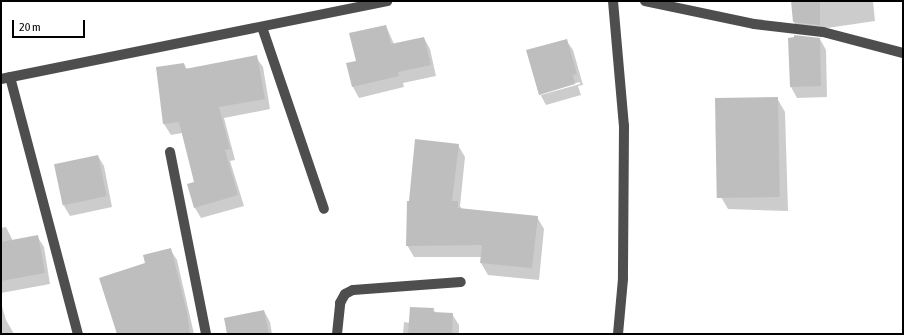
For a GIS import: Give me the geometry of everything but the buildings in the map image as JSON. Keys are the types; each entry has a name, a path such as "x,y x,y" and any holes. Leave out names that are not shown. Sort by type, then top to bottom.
{"street":[{"path":"78,334 6,78 387,1"},
{"path":"613,1 624,126 624,279 618,334"},
{"path":"645,1 754,24 823,32 903,53"},
{"path":"262,27 324,209"},
{"path":"170,152 206,334"},
{"path":"337,334 340,303 345,294 353,290 461,282"}]}
